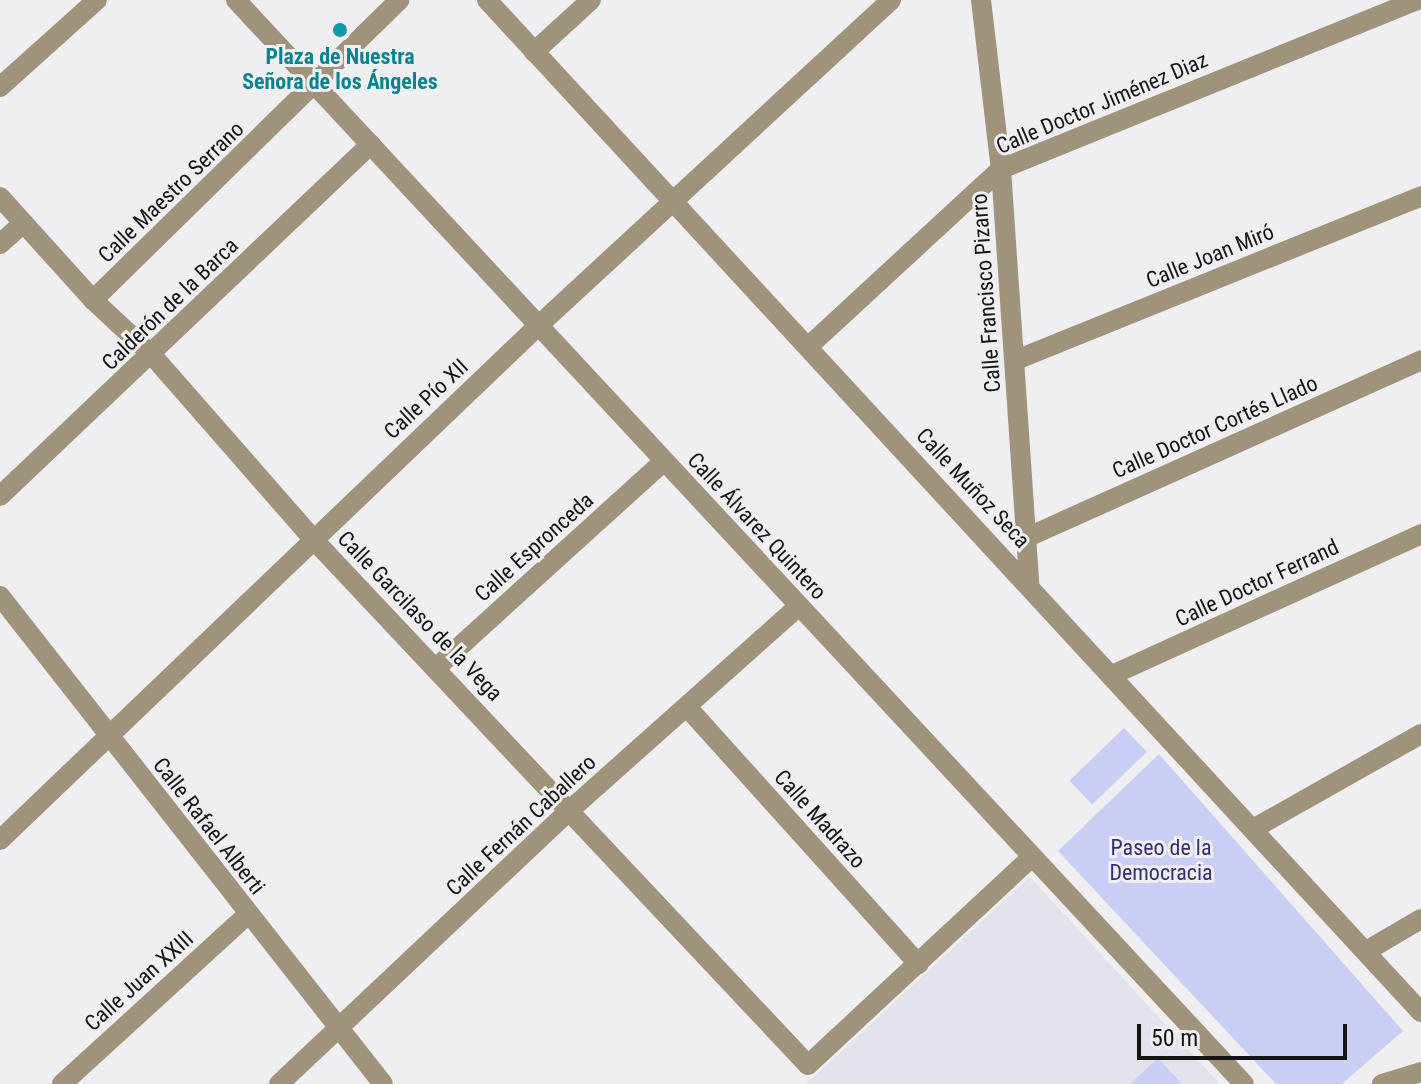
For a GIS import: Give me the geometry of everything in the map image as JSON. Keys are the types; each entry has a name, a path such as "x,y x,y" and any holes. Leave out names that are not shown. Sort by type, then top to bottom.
{"street":[{"path":"0,87 97,0"},
{"name":"Calle Álvarez Quintero","path":"236,0 1030,859 1244,1084"},
{"name":"Calle Maestro Serrano","path":"93,300 316,86 399,0"},
{"name":"Calle Muñoz Seca","path":"487,0 1368,950 1421,1012"},
{"path":"534,52 591,0"},
{"name":"Calle Pío XII","path":"0,840 539,325 891,0"},
{"name":"Calle Francisco Pizarro","path":"981,0 1001,169 1029,584"},
{"name":"Calle Doctor Jiménez Diaz","path":"809,346 1001,169 1418,0"},
{"name":"Calderón de la Barca","path":"0,496 371,144"},
{"name":"Calle Joan Miró","path":"1016,360 1421,196"},
{"name":"Calle Garcilaso de la Vega","path":"0,197 93,300 152,355 313,539 437,667 808,1065 918,964"},
{"path":"0,244 23,223"},
{"name":"Calle Doctor Cortés Llado","path":"1028,537 1421,360"},
{"name":"Calle Espronceda","path":"437,667 663,462"},
{"name":"Calle Doctor Ferrand","path":"1112,675 1421,534"},
{"name":"Calle Rafael Alberti","path":"0,596 108,738 383,1084"},
{"name":"Calle Fernán Caballero","path":"279,1084 570,810 799,606"},
{"name":"Calle Madrazo","path":"687,707 918,964"},
{"path":"1253,829 1421,734"},
{"path":"918,964 1030,859"},
{"name":"Calle Juan XXIII","path":"62,1084 248,914"},
{"path":"1368,950 1421,919"},
{"path":"1382,1084 1421,1072"}],"shaded area":[{"path":"1030,877 1220,1084 806,1084"}],"green space":[{"path":"1124,728 1147,752 1092,805 1069,781"},
{"name":"Paseo de la Democracia","path":"1159,754 1403,1031 1342,1084 1276,1084 1058,851"},
{"path":"1158,1058 1182,1084 1130,1084"}],"place":[{"name":"Plaza de Nuestra Señora de los Ángeles","path":"340,30"}]}
